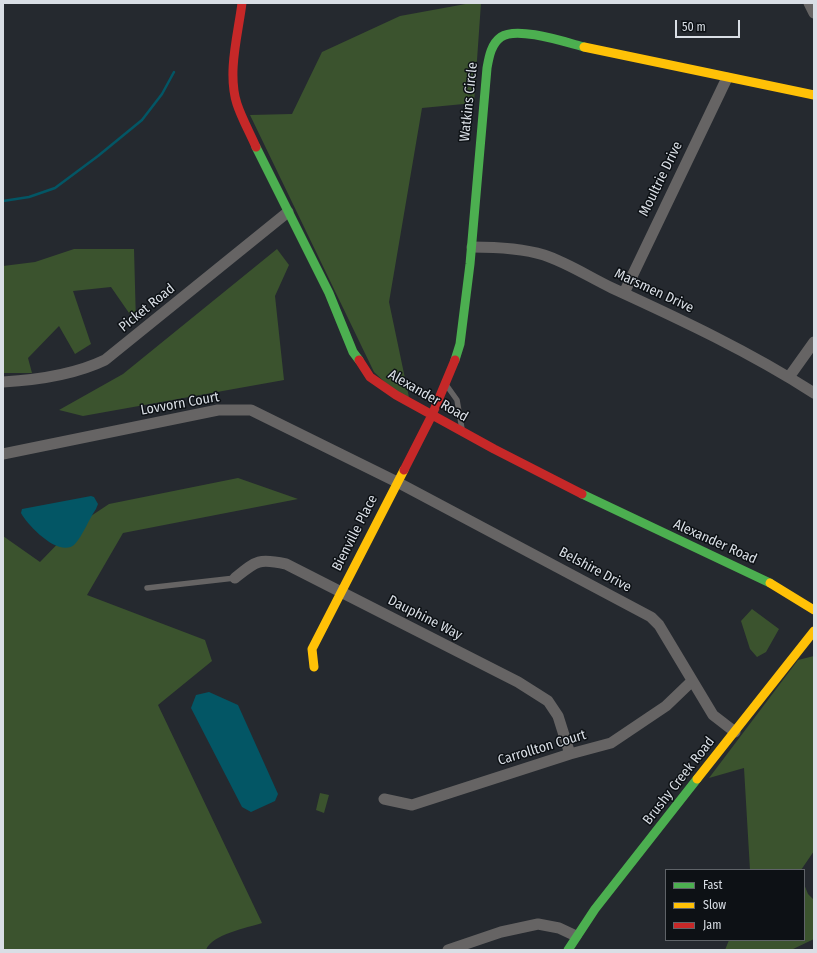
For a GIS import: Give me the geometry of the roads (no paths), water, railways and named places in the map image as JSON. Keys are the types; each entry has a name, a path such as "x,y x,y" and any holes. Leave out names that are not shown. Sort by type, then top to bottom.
{"street":[{"name":"Alexander Road","path":"242,3 234,63 235,97 267,171 329,293 353,352 362,368 380,385 432,415 622,514 764,580 814,610"},
{"path":"809,3 814,14"},
{"name":"Watkins Circle","path":"432,415 460,344 472,246 487,68 490,51 499,39 508,34 521,33 814,95"},
{"name":"Moultrie Drive","path":"624,293 728,78"},
{"name":"Picket Road","path":"3,382 44,378 94,365 105,360 288,212"},
{"name":"Marsmen Drive","path":"472,246 518,250 544,256 563,263 726,342 789,377 814,393"},
{"path":"789,377 814,342"},
{"name":"Lovvorn Court","path":"3,454 218,410 251,410 397,482"},
{"name":"Bienville Place","path":"314,667 312,649 432,415"},
{"name":"Belshire Drive","path":"397,482 652,617 659,625 691,682 713,715 735,732"},
{"name":"Dauphine Way","path":"235,578 253,563 268,560 286,564 518,682 548,701 558,716 570,754"},
{"name":"Brushy Creek Road","path":"568,950 595,909 814,631"},
{"name":"Carrollton Court","path":"384,799 412,805 570,754 612,743 666,706 691,682"},
{"path":"448,950 501,932 538,924 559,928 576,936"}],"lane":[{"path":"445,384 457,400 462,431"},
{"path":"147,588 235,578"}],"water":[{"path":"91,496 94,497 98,504 96,509 78,540 69,548 53,544 45,539 30,525 21,513 22,509"},
{"path":"209,692 238,705 278,794 275,801 251,812 242,807 191,708 196,695"}],"waterway":[{"path":"3,201 29,197 55,188 98,156 142,120 162,94 174,72"}]}
